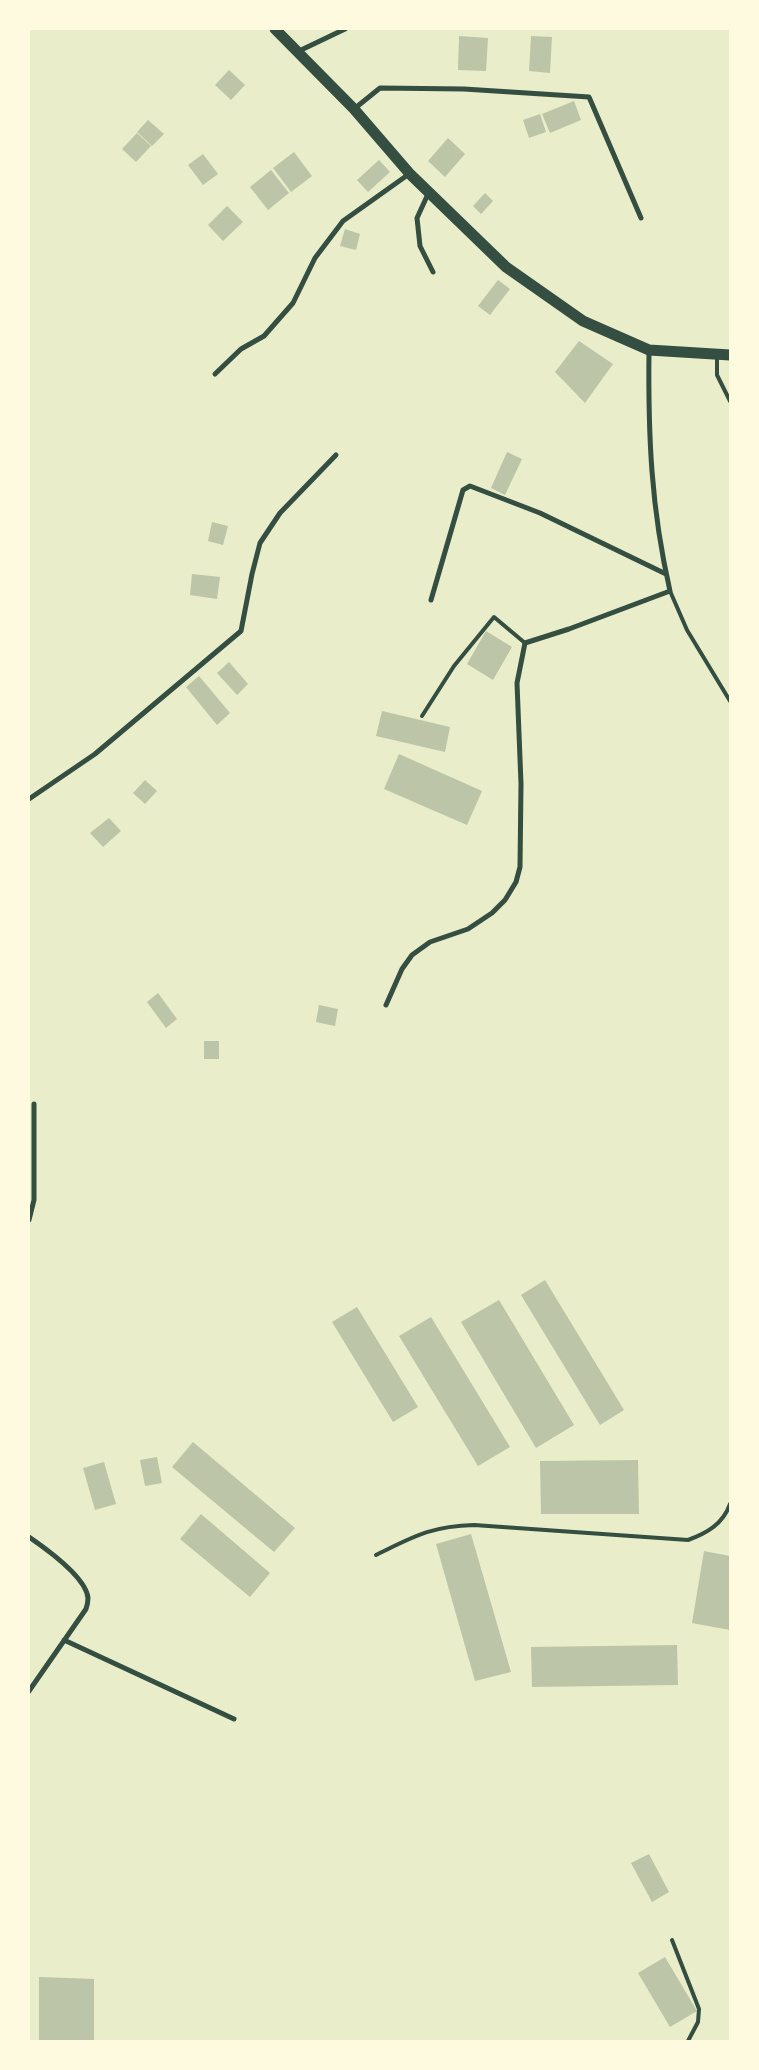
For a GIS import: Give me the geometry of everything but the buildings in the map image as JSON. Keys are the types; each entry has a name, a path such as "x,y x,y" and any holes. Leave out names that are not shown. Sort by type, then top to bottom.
{"main road":[{"path":"275,29 299,51 354,109 410,174 506,267 583,321 649,350 730,355"}],"street":[{"path":"299,51 345,29"},
{"path":"354,109 380,88 464,89 589,97 642,218"},
{"path":"215,374 241,349 264,336 293,303 315,258 342,221 410,174"},
{"path":"429,193 417,218 420,246 433,272"},
{"path":"386,1004 402,969 412,955 430,942 468,929 492,913 505,900 516,882 520,867 521,793 517,683 525,643 592,621 670,591 656,517 649,451 649,350"},
{"path":"29,799 95,754 241,631 260,543 280,513 336,455"},
{"path":"431,600 463,490 470,486 540,513 666,574"},
{"path":"29,1220 32,1215 34,1200 34,1104"},
{"path":"29,1537 73,1573 85,1588 88,1598 86,1609 29,1691"},
{"path":"64,1640 234,1719"}],"lane":[{"path":"717,355 717,375 730,401"},
{"path":"670,591 687,630 730,702"},
{"path":"422,716 454,666 494,617 525,643"},
{"path":"376,1555 425,1532 450,1526 474,1525 688,1540 703,1535 716,1526 730,1504"},
{"path":"672,1940 699,2010 698,2022 688,2041"}]}
